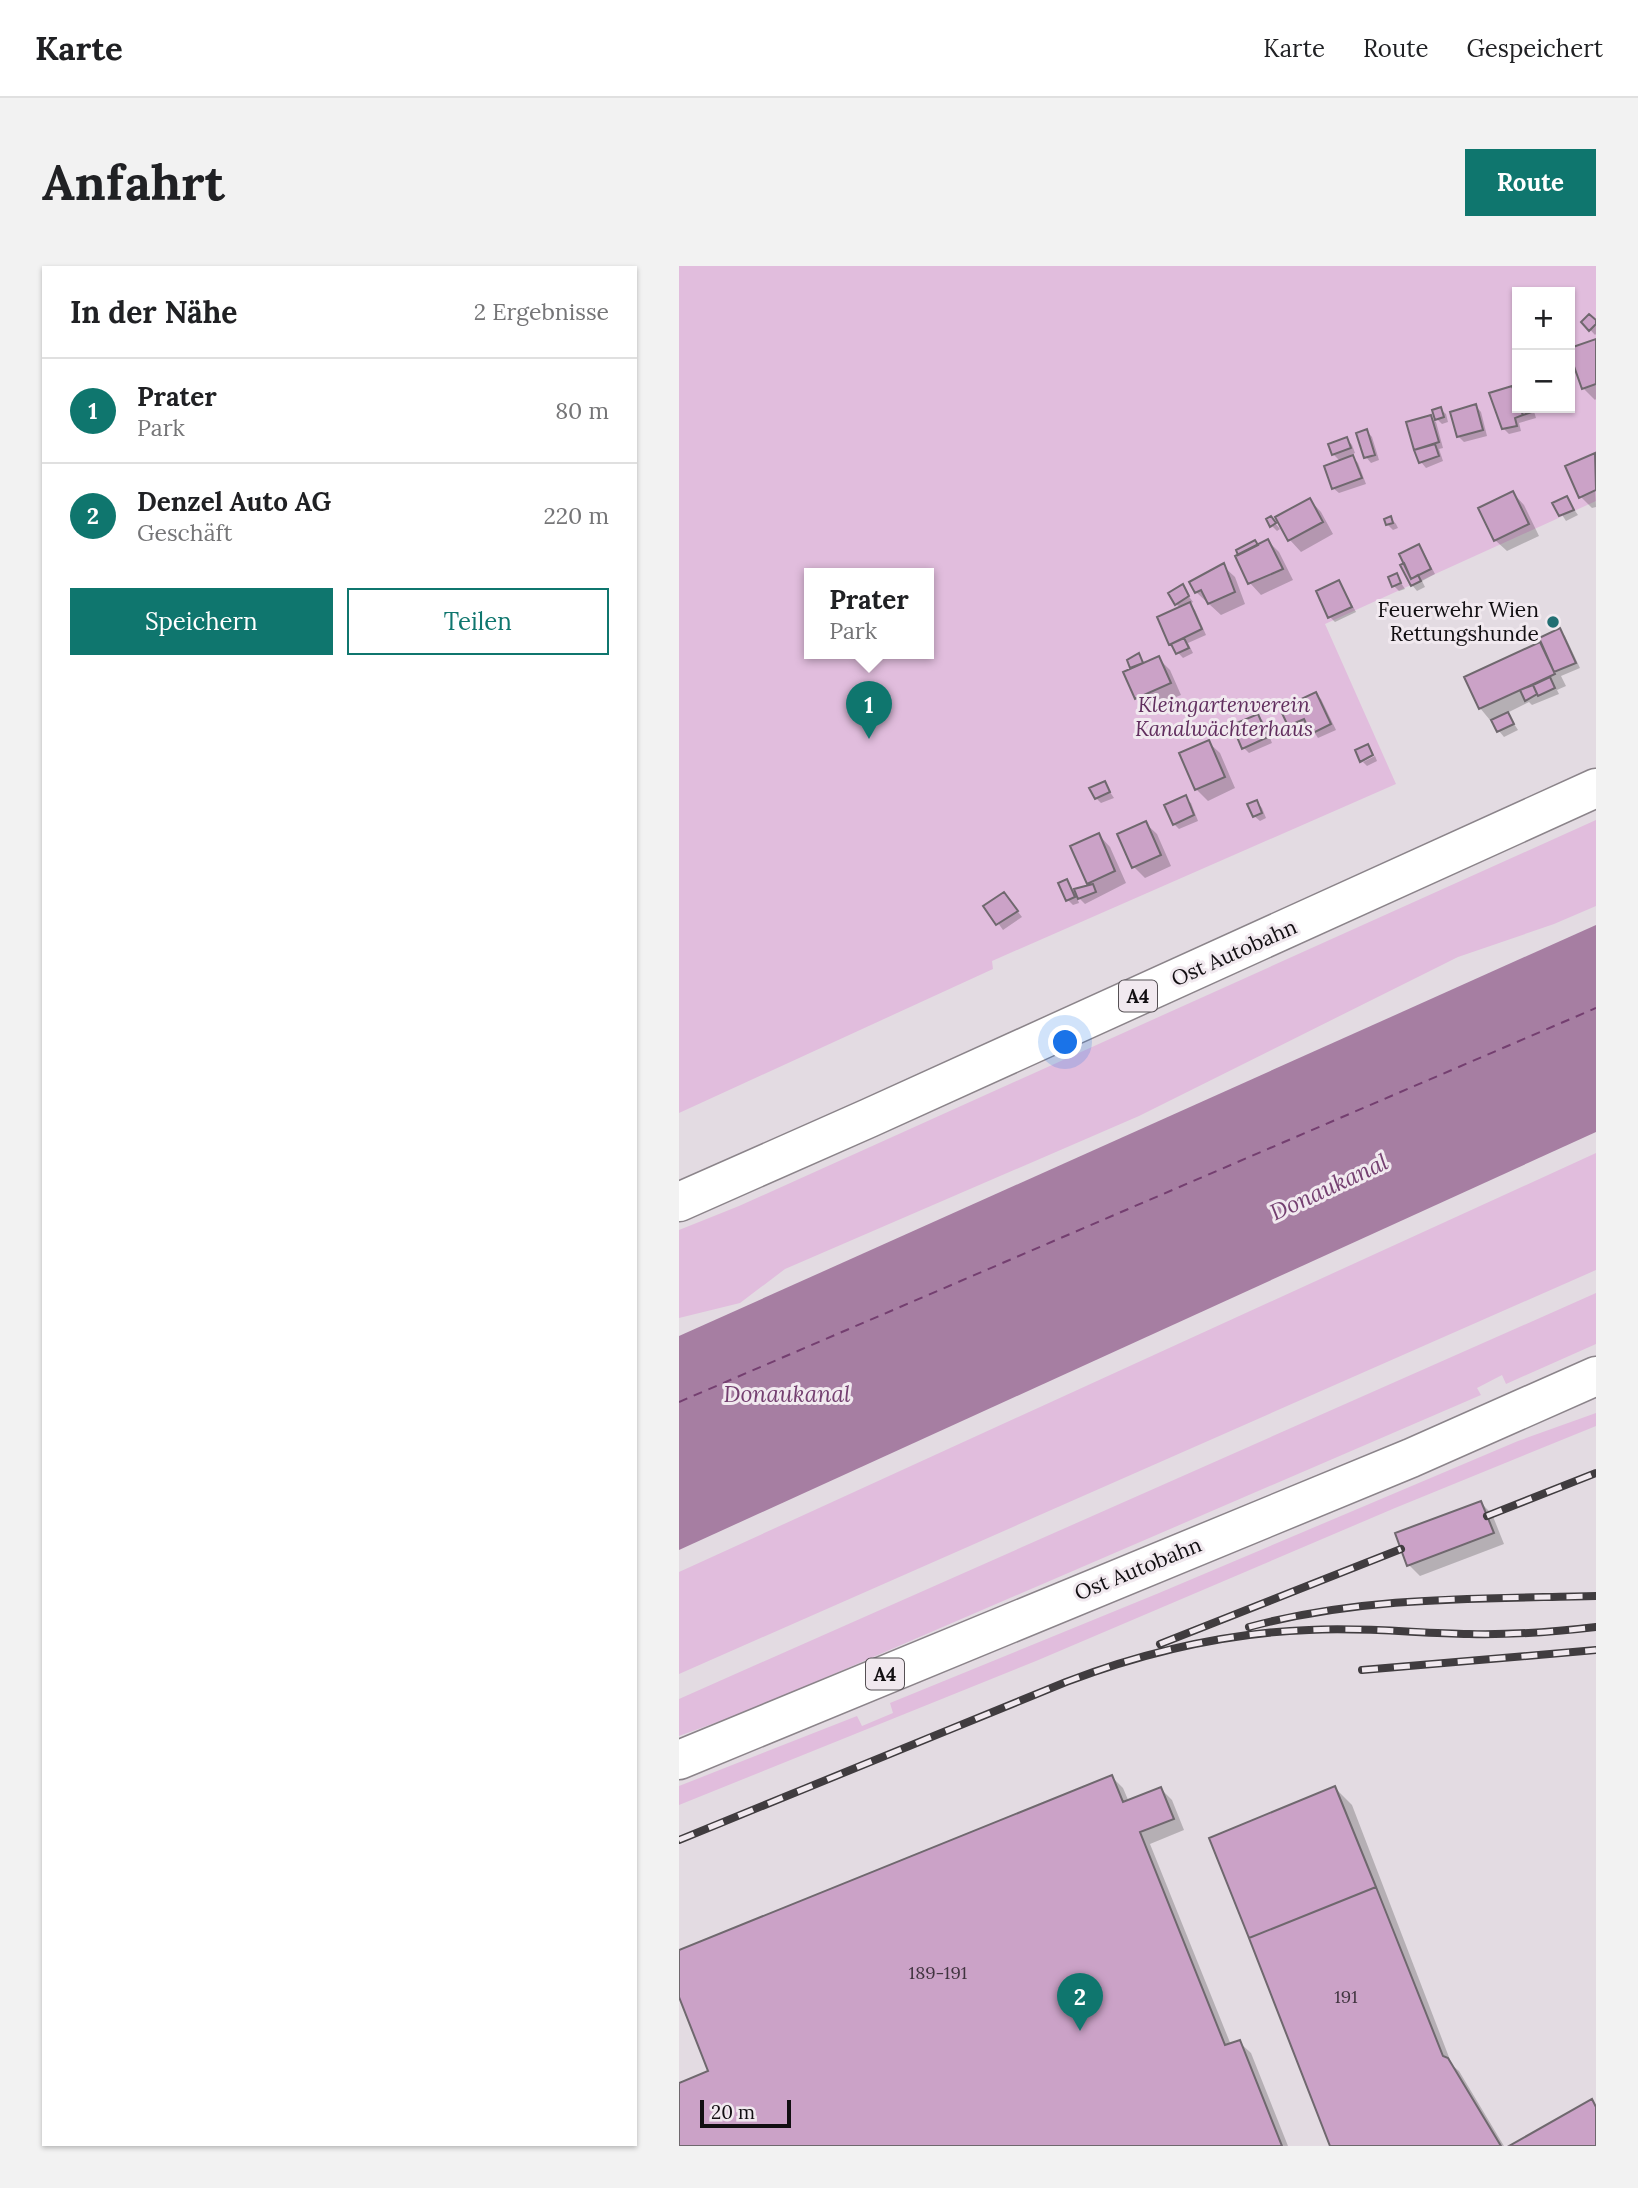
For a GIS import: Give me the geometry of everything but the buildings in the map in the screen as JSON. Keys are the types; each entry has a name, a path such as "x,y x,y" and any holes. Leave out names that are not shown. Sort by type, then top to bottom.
{"highway":[{"name":"Ost Autobahn","path":"679,1202 1596,788"},
{"name":"Ost Autobahn","path":"679,1760 1411,1458 1596,1376"},
{"path":"1411,1458 1505,1434 1596,1399"}],"green space":[{"name":"Kleingartenverein Kanalwächterhaus","path":"679,266 1596,266 1596,501 1325,624 1396,784 992,961 993,969 679,1113"},
{"path":"1596,820 1596,906 1554,924 1458,957 1139,1116 785,1269 740,1303 679,1318 679,1230 739,1206"},
{"path":"1596,1153 1596,1270 679,1674 679,1572"},
{"path":"1596,1293 1596,1344 1506,1384 1502,1375 1477,1388 1481,1395 748,1711 679,1736 679,1699"},
{"path":"1596,1413 1596,1426 1395,1508 1036,1661 679,1805 679,1786 857,1716 862,1726 893,1713 890,1703 1518,1441"}],"water":[{"name":"Donaukanal","path":"1596,925 1596,1132 679,1550 679,1336"}],"ferry route":[{"path":"679,1402 1596,1008"}],"railway":[{"path":"1487,1516 1596,1473"},
{"path":"1160,1644 1401,1549"},
{"path":"1249,1627 1292,1617 1378,1604 1596,1596"},
{"path":"679,1840 1066,1682 1155,1653 1247,1635 1309,1630 1501,1634 1596,1627"},
{"path":"1362,1670 1596,1650"}],"place":[{"name":"Feuerwehr Wien Rettungshunde","path":"1553,622"},
{"name":"Prater","path":"869,739"},
{"name":"Denzel Auto AG","path":"1080,2031"}]}
